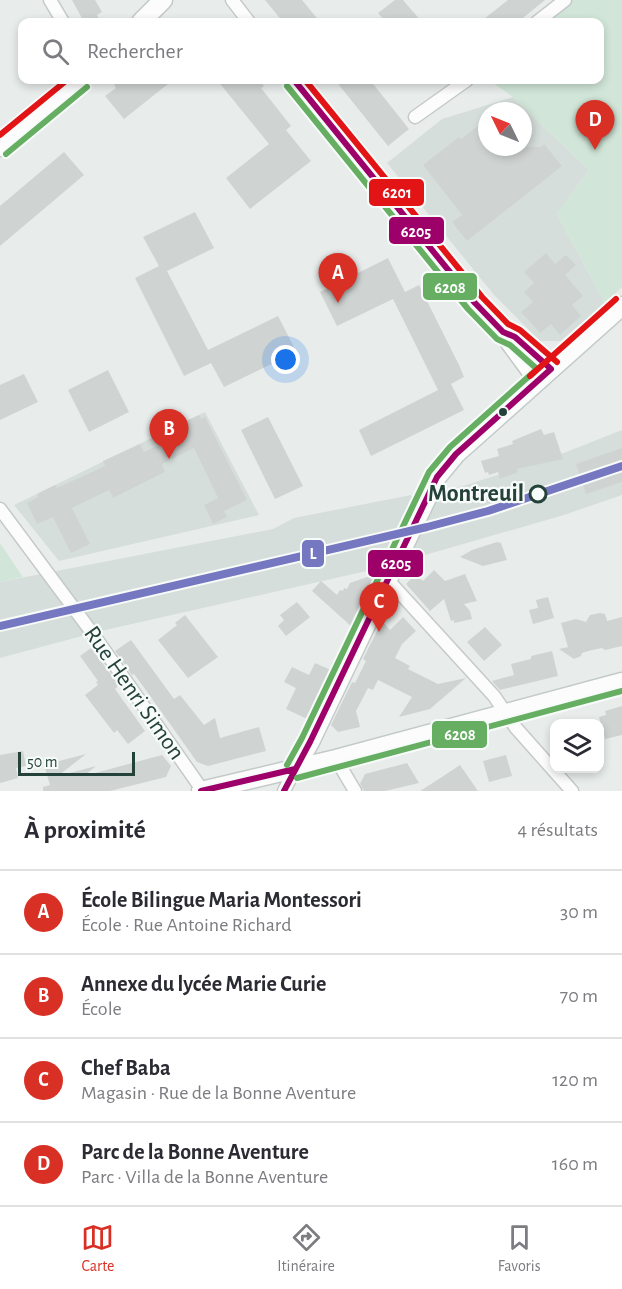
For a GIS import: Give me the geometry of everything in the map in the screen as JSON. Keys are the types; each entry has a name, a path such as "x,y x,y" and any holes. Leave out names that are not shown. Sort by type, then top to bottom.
{"street":[{"path":"50,0 61,18"},
{"path":"145,18 163,0"},
{"path":"232,0 246,18"},
{"path":"542,18 565,0"},
{"path":"0,147 76,84"},
{"path":"297,84 475,303 503,332 508,345 536,382"},
{"path":"415,117 460,84"},
{"path":"284,791 310,742 428,493 445,465 622,306"},
{"path":"503,332 515,336 551,369"},
{"name":"Rue Henri Simon","path":"0,509 93,634 202,791"},
{"path":"391,573 494,696 516,728 572,791"},
{"path":"202,791 336,759 622,682"},
{"path":"336,759 355,791"}],"shaded area":[{"path":"513,97 518,102 497,102"},
{"path":"478,108 478,156 532,156 532,115 589,170 557,214 605,303 561,341 540,341 494,295 387,163 442,119"},
{"path":"205,412 259,515 59,561 14,505"},
{"path":"622,430 622,495 564,515 380,568 101,631 0,658 0,582 273,529 294,518 411,495 413,498 463,486 561,454"}],"green space":[{"path":"571,0 622,0 622,287 605,303 557,214 589,170 532,115 532,102 518,102 495,84 604,84 604,18 551,18"},
{"path":"0,543 23,577 0,582"}],"building":[{"path":"72,0 95,0 102,12 97,15 99,18 82,18"},
{"path":"265,0 302,0 317,18 280,18"},
{"path":"395,0 403,0 419,18 382,18 378,13"},
{"path":"508,0 545,0 523,18 485,18"},
{"path":"168,84 124,119 105,96 116,88 114,85"},
{"path":"220,84 262,84 264,86 261,88 291,126 286,130 311,161 250,209 226,178 269,144"},
{"path":"338,84 373,84 409,129 388,146"},
{"path":"478,126 478,156 532,156 532,147 541,147 544,144 562,166 467,241 452,222 462,215 423,165 459,137 461,139"},
{"path":"64,152 84,175 0,246 0,206"},
{"path":"195,212 214,248 167,271 208,350 278,316 294,347 289,349 292,354 224,387 211,363 184,376 135,278 159,266 143,237"},
{"path":"546,253 555,264 566,255 576,265 565,275 583,296 572,305 581,316 560,335 551,324 540,333 521,312 533,302 524,292 534,283 524,272"},
{"path":"388,258 405,292 419,285 459,365 464,377 451,384 464,410 371,456 359,430 438,390 393,299 337,326 320,292"},
{"path":"108,370 129,412 89,432 68,390"},
{"path":"24,374 38,402 0,420 0,385"},
{"path":"199,415 201,419 205,417 247,500 224,511 227,517 213,524 204,505 218,498 194,448 162,464 165,472 113,498 109,490 72,508 90,544 71,553 53,517 37,524 27,503 38,497 37,494 55,485 57,488 105,466 103,461 140,444 144,452 184,433 180,424"},
{"path":"268,417 303,486 275,499 241,430"},
{"name":"Montreuil","path":"541,429 544,435 554,432 563,459 517,469 518,472 500,479 498,472 489,475 488,472 485,473 481,461 499,456 497,449 513,444 512,441"},
{"path":"622,448 622,482 586,494 576,464"},
{"path":"497,542 501,543 507,560 483,566 460,557 472,550"},
{"path":"434,570 445,581 465,574 477,601 464,604 470,611 472,619 454,623 454,620 451,621 444,599 430,611 406,584 416,574 423,581"},
{"path":"379,573 352,627 312,591 321,581 337,595 340,590 347,589 350,583"},
{"path":"548,597 554,618 533,624 529,610 538,608 536,600"},
{"path":"297,602 310,617 286,636 278,626 284,620 280,615"},
{"path":"605,614 607,621 622,617 622,646 592,650 574,659 559,649 568,647 561,623 576,619 586,622 590,615"},
{"path":"185,615 218,657 188,678 158,640 177,625 175,623"},
{"path":"403,617 416,631 402,644 395,658 410,666 408,669 438,684 466,678 430,709 399,717 412,697 378,680 373,690 368,688 356,711 360,727 338,732 331,725 352,682 355,683 366,661 363,659 382,621 390,630"},
{"path":"485,627 502,645 484,661 467,642"},
{"path":"131,640 174,699 180,695 204,725 215,718 220,738 259,727 266,751 208,766 197,762 115,651"},
{"path":"91,648 119,685 115,689 145,731 128,744 117,730 114,733 85,695 98,685 96,682 98,681 80,656"},
{"path":"552,651 558,676 500,690 492,681 514,675 511,664"},
{"path":"315,663 331,670 307,719 286,709 296,688 284,682 292,667 309,675"},
{"path":"622,706 622,735 605,739 604,719 599,717 606,715 605,711"},
{"path":"23,751 26,766 16,768 18,778 0,783 0,755"},
{"path":"86,754 58,776 96,766 84,776 162,755 171,766 166,777 110,791 43,791 43,787 50,785 44,765"},
{"path":"506,755 512,776 489,782 483,761"},
{"path":"407,763 419,783 385,791 364,791 360,784 365,774"},
{"path":"460,765 478,791 420,791 442,777"}],"transit line":[{"name":"6201","path":"0,135 62,84"},
{"name":"6205","path":"297,84 475,303 503,332 515,337 551,369"},
{"name":"6201","path":"308,84 482,297 508,324 520,330 557,362"},
{"name":"6208","path":"287,86 468,309 497,339 510,345 537,369 450,447 429,472 287,765"},
{"name":"6208","path":"6,154 87,87"},
{"name":"6201","path":"530,376 616,299"},
{"name":"6205","path":"284,791 310,742 437,477 456,454 551,369"},
{"name":"L","path":"0,626 427,527 488,511 622,466"},
{"name":"6208","path":"297,778 622,691"},
{"name":"6205","path":"201,791 295,769"}],"place":[{"name":"Parc de la Bonne Aventure","path":"595,150"},
{"name":"École Bilingue Maria Montessori","path":"338,303"},
{"name":"Annexe du lycée Marie Curie","path":"169,459"},
{"name":"Montreuil","path":"538,494"},
{"name":"Chef Baba","path":"379,632"}]}
